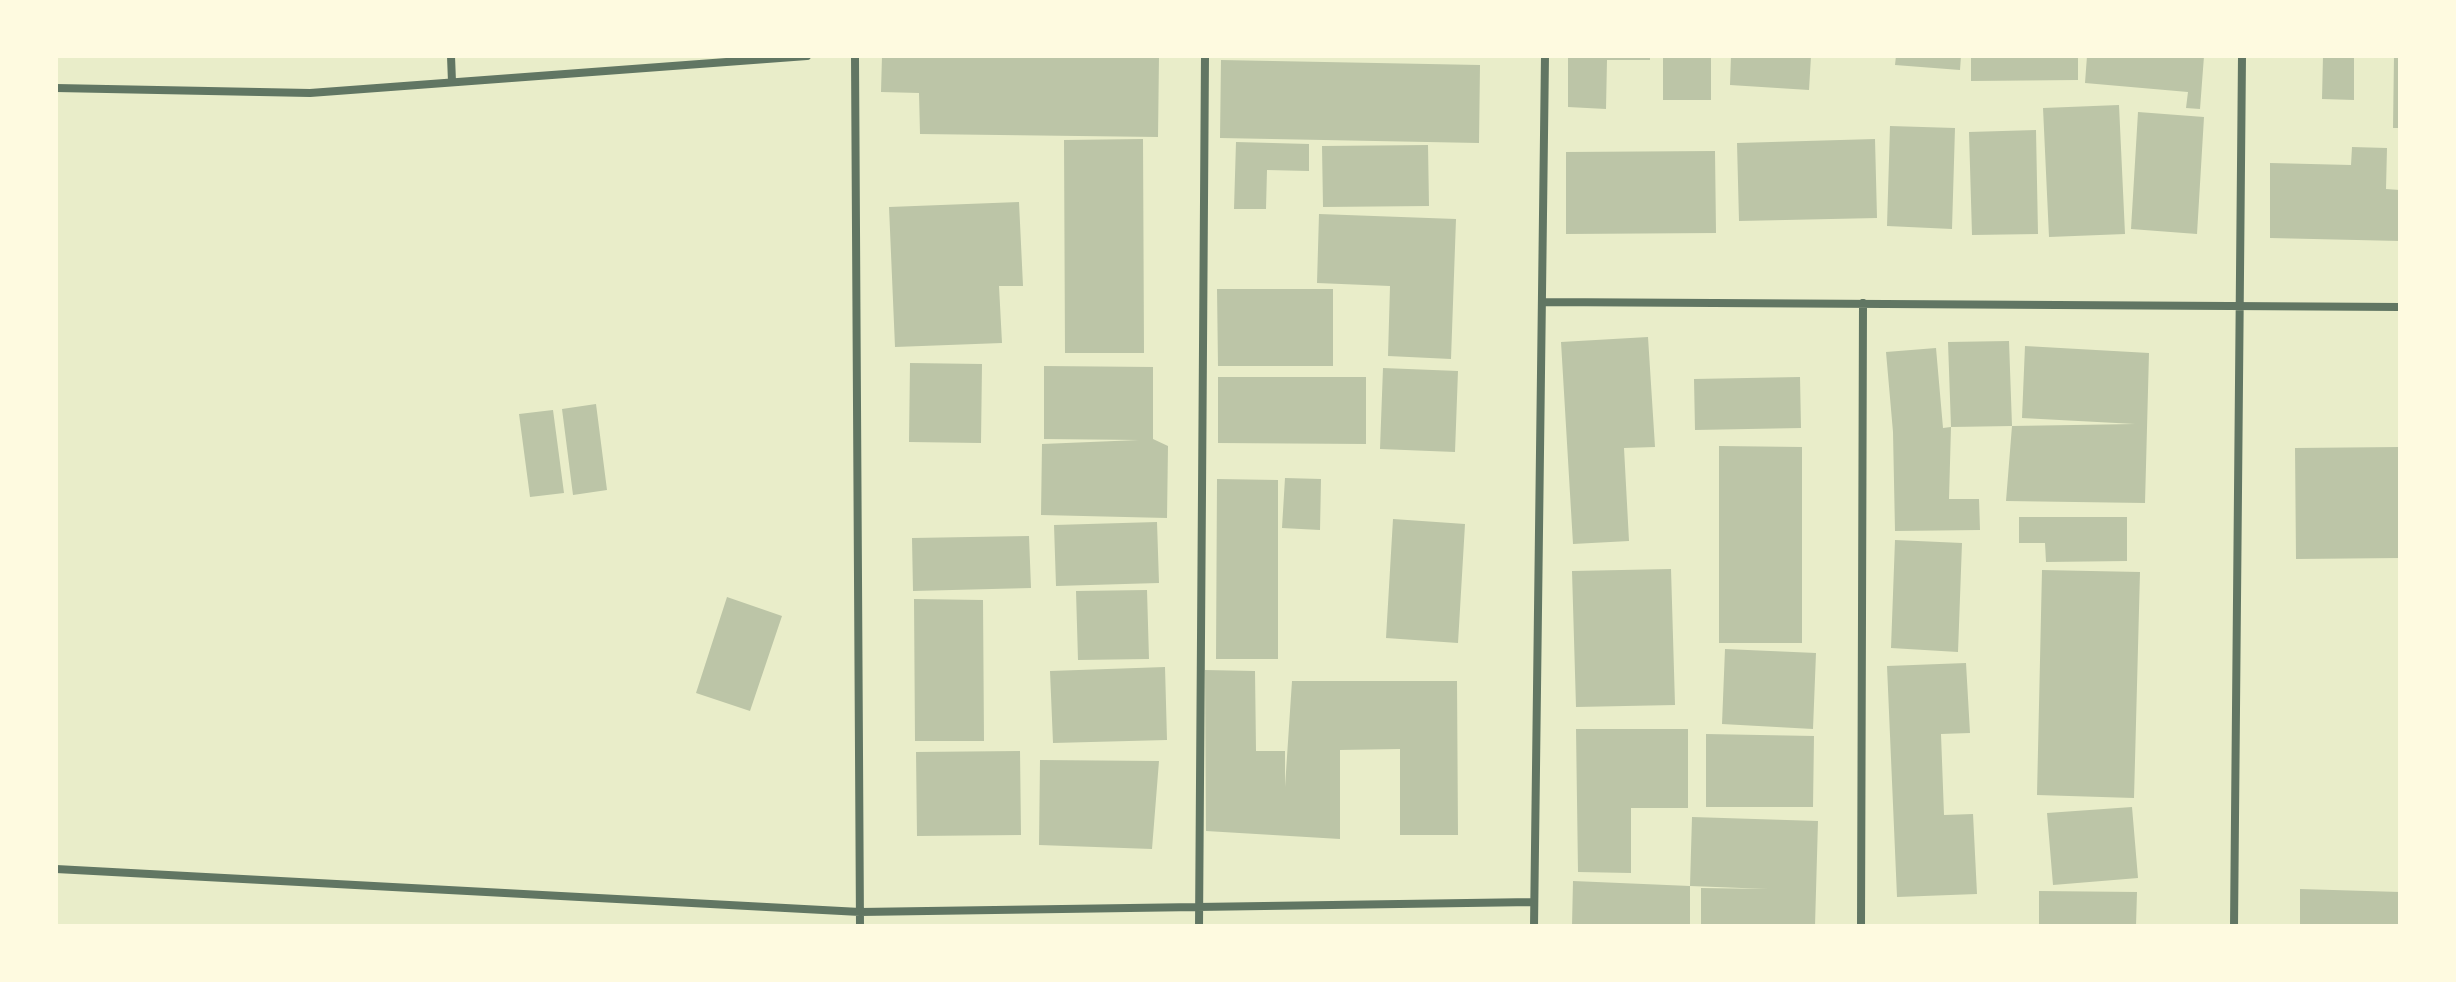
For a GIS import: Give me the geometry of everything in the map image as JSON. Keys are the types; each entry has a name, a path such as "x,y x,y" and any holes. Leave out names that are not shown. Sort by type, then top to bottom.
{"street":[{"path":"451,56 452,82"},
{"path":"56,88 310,93 807,56"},
{"path":"855,56 860,926"},
{"path":"1199,926 1205,56"},
{"path":"1534,926 1545,56"},
{"path":"2234,926 2242,56"},
{"path":"1542,302 2400,307"},
{"path":"1861,926 1863,303"},
{"path":"56,869 860,912 1534,902"}],"building":[{"path":"882,56 1159,56 1158,137 920,134 919,93 881,92"},
{"path":"1568,56 1650,56 1650,60 1607,60 1606,109 1568,107"},
{"path":"1663,56 1711,56 1711,100 1663,100"},
{"path":"1731,56 1811,56 1809,90 1730,85"},
{"path":"1896,56 1961,56 1960,70 1895,65"},
{"path":"1971,56 2078,56 2078,80 1971,81"},
{"path":"2087,56 2204,56 2200,109 2186,108 2188,92 2085,83"},
{"path":"2323,56 2354,56 2354,100 2322,99"},
{"path":"2394,56 2400,56 2400,128 2393,128"},
{"path":"1221,60 1480,65 1479,143 1220,138"},
{"path":"2119,105 2125,234 2049,237 2043,108"},
{"path":"2138,112 2204,117 2197,234 2131,229"},
{"path":"1890,126 1955,128 1952,229 1887,226"},
{"path":"2036,130 2038,234 1972,235 1969,132"},
{"path":"1143,139 1144,353 1065,353 1064,140"},
{"path":"1875,139 1877,218 1739,221 1737,143"},
{"path":"1236,142 1309,144 1309,171 1267,170 1266,209 1234,209"},
{"path":"1428,145 1429,206 1323,207 1322,146"},
{"path":"2352,147 2387,148 2386,189 2400,190 2400,241 2270,238 2270,163 2351,165"},
{"path":"1715,151 1716,233 1566,234 1566,152"},
{"path":"1019,202 1023,286 999,286 1002,343 895,347 889,207"},
{"path":"1319,214 1456,219 1451,359 1388,356 1390,286 1317,283"},
{"path":"1217,289 1333,289 1333,366 1218,366"},
{"path":"1648,337 1655,447 1624,448 1629,541 1573,544 1561,342"},
{"path":"2009,341 2012,426 1951,427 1948,342"},
{"path":"2025,346 2149,353 2145,503 2006,501 2012,426 2135,424 2022,418"},
{"path":"1936,348 1943,428 1951,427 1949,499 1979,499 1980,530 1895,531 1893,432 1886,352"},
{"path":"910,363 982,364 981,443 909,442"},
{"path":"1044,366 1153,367 1153,439 1168,446 1167,518 1041,515 1042,444 1139,440 1044,439"},
{"path":"1383,368 1458,371 1455,452 1380,449"},
{"path":"1218,377 1366,377 1366,444 1218,443"},
{"path":"1800,377 1801,428 1695,430 1694,379"},
{"path":"596,404 607,490 573,495 562,409"},
{"path":"553,410 564,493 530,497 519,414"},
{"path":"1719,446 1802,447 1802,643 1719,643"},
{"path":"2400,447 2400,558 2296,559 2295,448"},
{"path":"1285,478 1321,479 1320,530 1282,528"},
{"path":"1217,479 1278,480 1278,659 1216,659"},
{"path":"2019,517 2127,517 2127,561 2046,562 2045,543 2019,543"},
{"path":"1393,519 1465,524 1458,643 1386,638"},
{"path":"1157,522 1159,583 1056,586 1054,525"},
{"path":"1029,536 1031,588 913,591 912,538"},
{"path":"1895,540 1962,543 1958,652 1891,648"},
{"path":"1671,569 1675,705 1576,707 1572,571"},
{"path":"2042,570 2140,572 2134,798 2037,795"},
{"path":"1147,590 1149,659 1078,660 1076,591"},
{"path":"727,597 782,616 750,711 696,693"},
{"path":"914,599 983,600 984,741 915,741"},
{"path":"1725,649 1816,653 1813,729 1722,724"},
{"path":"1966,663 1970,733 1941,734 1944,815 1973,814 1977,894 1897,897 1887,666"},
{"path":"1165,667 1167,740 1053,743 1050,671"},
{"path":"1205,670 1255,671 1256,751 1285,751 1285,787 1292,681 1457,681 1458,835 1400,835 1400,749 1340,750 1340,839 1206,831"},
{"path":"1576,729 1688,729 1688,808 1631,808 1631,873 1578,872"},
{"path":"1706,734 1814,736 1813,807 1706,807"},
{"path":"1020,751 1021,835 917,836 916,752"},
{"path":"1040,760 1159,761 1152,849 1039,845"},
{"path":"2132,807 2138,878 2053,885 2047,813"},
{"path":"1692,817 1818,821 1815,926 1701,926 1701,888 1768,889 1690,886"},
{"path":"1573,881 1690,886 1690,926 1572,926"},
{"path":"2300,889 2400,892 2400,926 2300,926"},
{"path":"2039,891 2137,892 2136,926 2039,926"}]}
